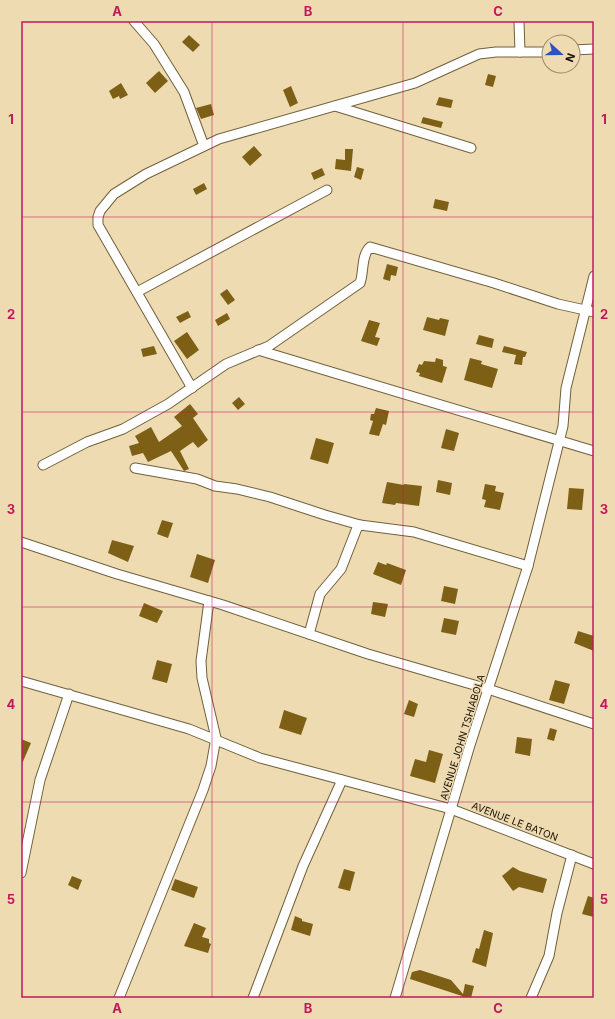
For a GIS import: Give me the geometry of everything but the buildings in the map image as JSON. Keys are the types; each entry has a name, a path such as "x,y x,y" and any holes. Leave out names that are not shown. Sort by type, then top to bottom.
{"street":[{"path":"134,21 154,44 184,92 204,146"},
{"path":"519,21 520,52"},
{"path":"581,50 594,49"},
{"path":"192,388 98,225 100,211 114,194 146,174 219,139 415,83 479,54 496,52 541,52"},
{"path":"334,106 471,148"},
{"path":"137,292 327,190"},
{"path":"43,465 87,442 123,429 168,404 226,364 269,346 360,283 363,276 366,251 370,247 494,283 558,304 590,311"},
{"name":"AVENUE JOHN TSHIABOLA","path":"395,998 451,809 528,566 563,426 566,388 590,311 594,276"},
{"path":"258,350 594,451"},
{"path":"135,468 197,479 215,486 250,492 360,524 414,532 528,566"},
{"path":"309,634 320,594 341,569 357,528 360,524"},
{"path":"21,542 118,574 209,601 368,654 488,689 594,724"},
{"path":"119,998 203,790 211,766 216,738 202,678 201,661 209,601"},
{"name":"AVENUE LE BATON","path":"21,681 216,738 260,758 451,809 572,854 594,864"},
{"path":"21,873 40,780 69,694"},
{"path":"253,998 303,866 342,780"},
{"path":"531,998 549,956 557,913 572,854"}]}
